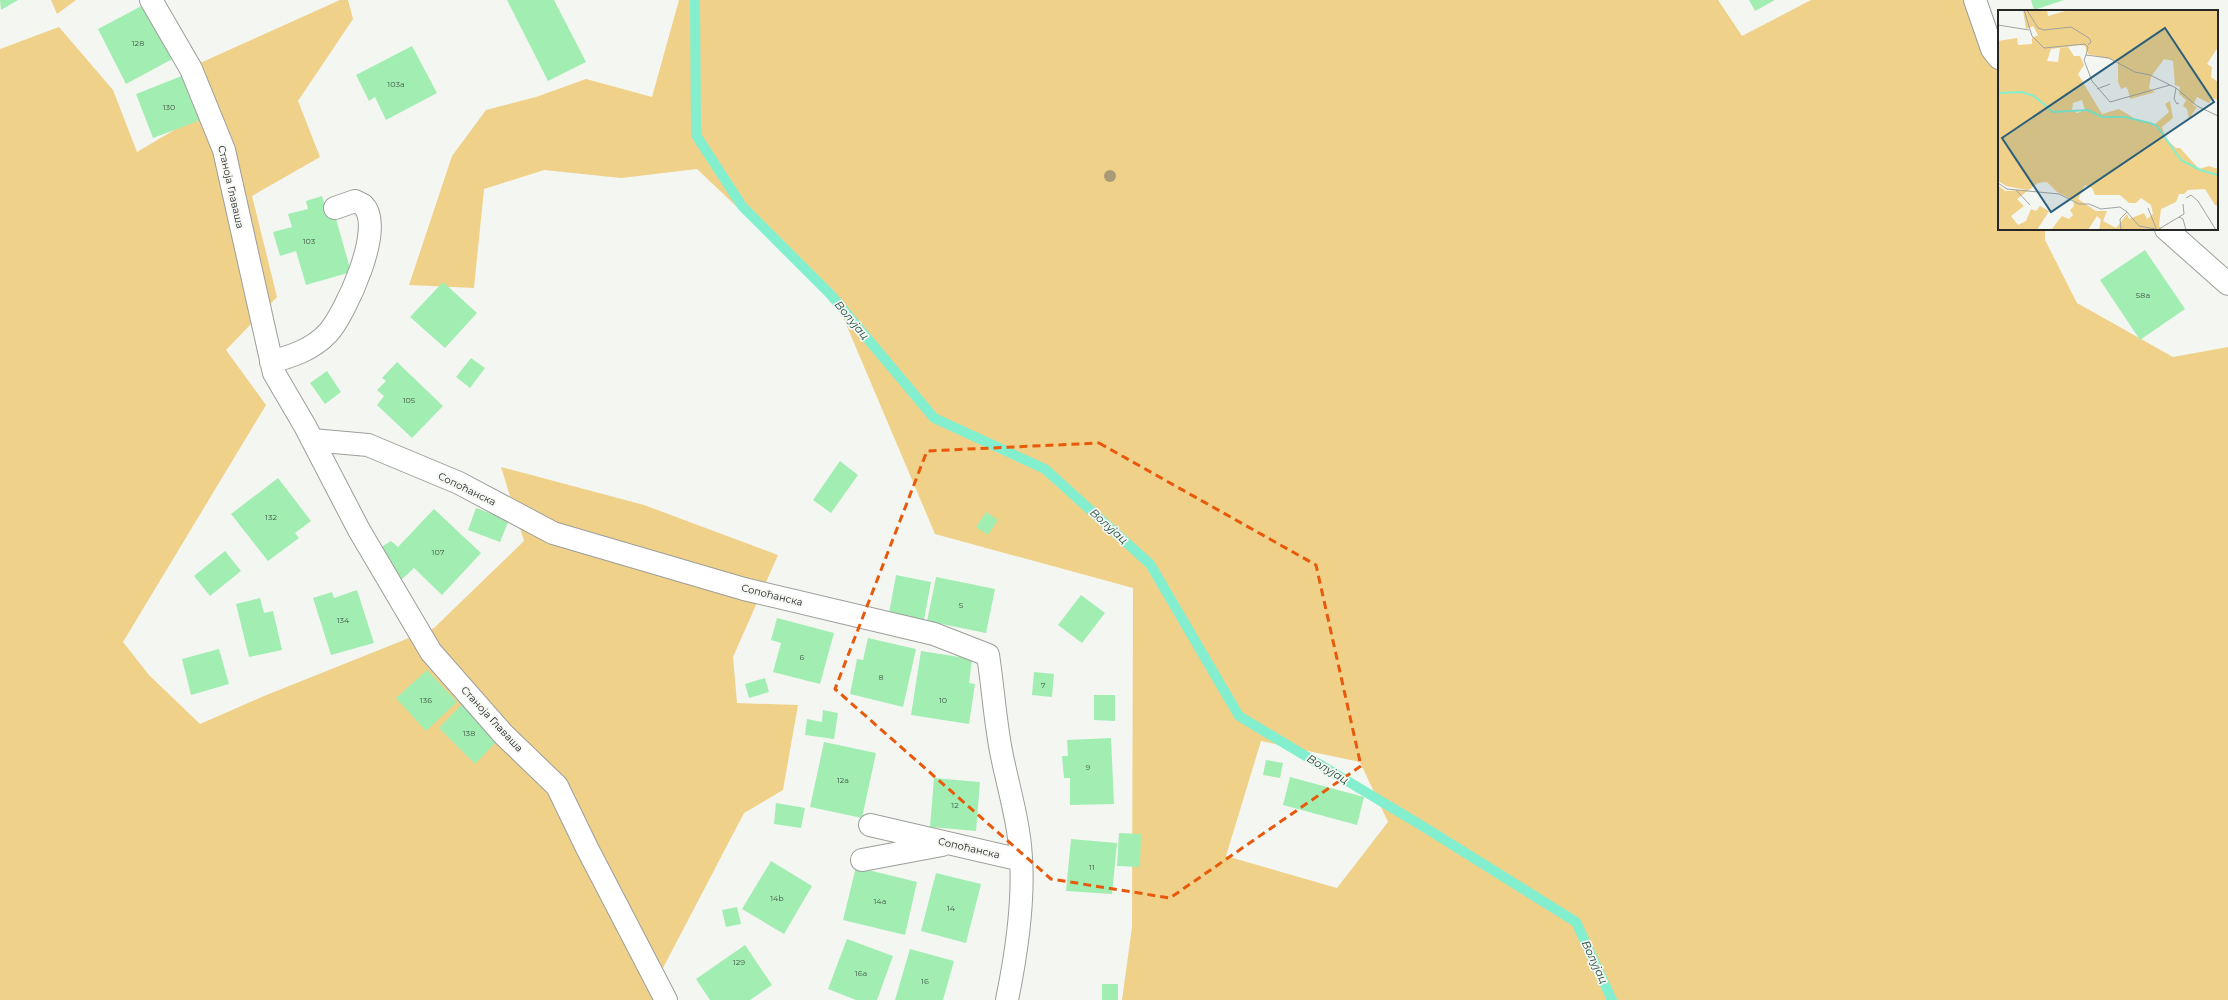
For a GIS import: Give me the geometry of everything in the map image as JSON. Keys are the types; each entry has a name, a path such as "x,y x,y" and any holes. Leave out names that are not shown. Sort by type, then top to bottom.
{"street":[{"name":"Станоја Главаша","path":"151,0 191,70 224,150 274,373 312,440 359,530 431,652 504,735 557,786 587,848 666,1000"},
{"path":"1974,0 1992,49 1998,57"},
{"path":"271,362 302,354 327,334 345,307 360,274 368,243 369,217 364,206 355,201 335,208"},
{"path":"2167,230 2228,284"},
{"name":"Сопоћанска","path":"312,440 368,445 459,483 553,533 744,589 934,634 988,655 1001,751 1017,817 1021,860 1020,897 1014,964 1007,1000"},
{"name":"Сопоћанска","path":"870,825 1021,860"},
{"path":"862,860 951,843"}],"highlighted area":[{"path":"1099,443 1316,565 1361,766 1170,898 1051,879 835,689 927,451"}],"shaded area":[{"path":"51,0 76,0 57,14"},
{"path":"340,0 348,0 353,19 298,101 320,157 252,196 277,297 226,350 266,405 123,642 149,675 200,724 264,696 434,628 524,541 501,467 644,505 778,555 733,657 737,703 798,705 783,790 744,813 652,989 661,1000 0,1000 0,49 59,27 113,90 137,152 218,104 198,64"},
{"path":"679,0 1718,0 1742,36 1811,0 1967,0 1998,59 1998,230 2045,230 2045,240 2077,303 2173,357 2228,347 2228,1000 1122,1000 1132,927 1133,588 935,534 840,310 782,239 737,207 697,169 621,178 544,170 484,189 474,288 409,285 452,156 486,110 536,97 586,79 652,97","holes":["1261,741 1360,762 1388,822 1337,888 1226,856"]}],"building":[{"path":"0,0 18,0 1,10"},
{"path":"507,0 554,0 586,62 548,81"},
{"path":"1749,0 1775,0 1755,11"},
{"path":"2031,0 2064,0 2034,10"},
{"path":"149,2 178,56 126,84 98,29"},
{"path":"412,46 437,93 386,120 375,97 369,101 356,75"},
{"path":"184,75 201,120 153,138 136,94"},
{"path":"322,196 324,203 331,201 351,272 306,285 296,251 280,256 273,232 292,227 288,214 308,209 306,201"},
{"path":"2145,250 2185,309 2140,340 2100,280"},
{"path":"443,282 477,313 445,348 410,317"},
{"path":"471,358 485,368 470,388 456,377"},
{"path":"397,362 443,406 412,438 377,405 384,396 377,390 386,381 382,378"},
{"path":"327,371 341,392 325,404 310,383"},
{"path":"840,461 858,475 831,513 813,500"},
{"path":"278,478 311,521 295,533 299,538 268,561 231,514"},
{"path":"476,508 509,520 500,542 468,530"},
{"path":"434,509 481,553 442,595 414,568 398,583 375,551 391,541 398,547"},
{"path":"986,512 998,520 988,535 976,527"},
{"path":"225,551 241,571 210,596 194,576"},
{"path":"896,575 931,582 924,620 889,613"},
{"path":"936,577 995,589 986,633 927,621"},
{"path":"357,590 374,643 331,655 313,598 332,592 334,598"},
{"path":"1081,595 1105,613 1082,643 1058,625"},
{"path":"260,598 264,613 273,611 282,650 249,657 236,604"},
{"path":"777,618 834,633 820,684 773,672 781,643 771,640"},
{"path":"868,638 916,649 903,707 850,694 857,659 863,660"},
{"path":"219,649 229,684 191,695 182,659"},
{"path":"921,651 972,659 969,683 975,684 969,724 911,715"},
{"path":"427,670 457,702 426,731 396,698"},
{"path":"1034,672 1054,674 1052,697 1032,695"},
{"path":"765,678 769,692 749,698 745,684"},
{"path":"1094,695 1115,695 1115,721 1094,720"},
{"path":"463,703 500,738 475,764 439,728"},
{"path":"823,710 838,713 834,739 805,735 807,719 822,722"},
{"path":"1111,738 1114,804 1070,805 1070,778 1064,778 1062,756 1068,756 1067,740"},
{"path":"824,742 876,753 862,818 810,807"},
{"path":"1266,760 1283,763 1280,778 1263,775"},
{"path":"1290,777 1364,797 1357,825 1283,805"},
{"path":"934,778 980,782 976,831 930,827"},
{"path":"776,803 805,808 801,828 774,824"},
{"path":"1119,833 1141,834 1140,867 1117,866"},
{"path":"1071,839 1117,843 1112,894 1066,891"},
{"path":"771,861 812,886 784,934 742,909"},
{"path":"856,867 917,882 905,935 843,920"},
{"path":"936,873 981,884 966,943 921,931"},
{"path":"737,907 741,924 726,927 722,910"},
{"path":"847,939 893,956 877,1000 856,1000 828,989"},
{"path":"745,945 772,985 750,1000 710,1000 696,979"},
{"path":"910,949 954,961 943,1000 895,1000"},
{"path":"1102,984 1118,984 1118,1000 1102,1000"}],"waterway":[{"name":"Волујац","path":"695,0 696,135 742,206 831,295 934,418 1045,469 1150,564 1239,716 1424,827 1576,922 1612,1000"}]}
